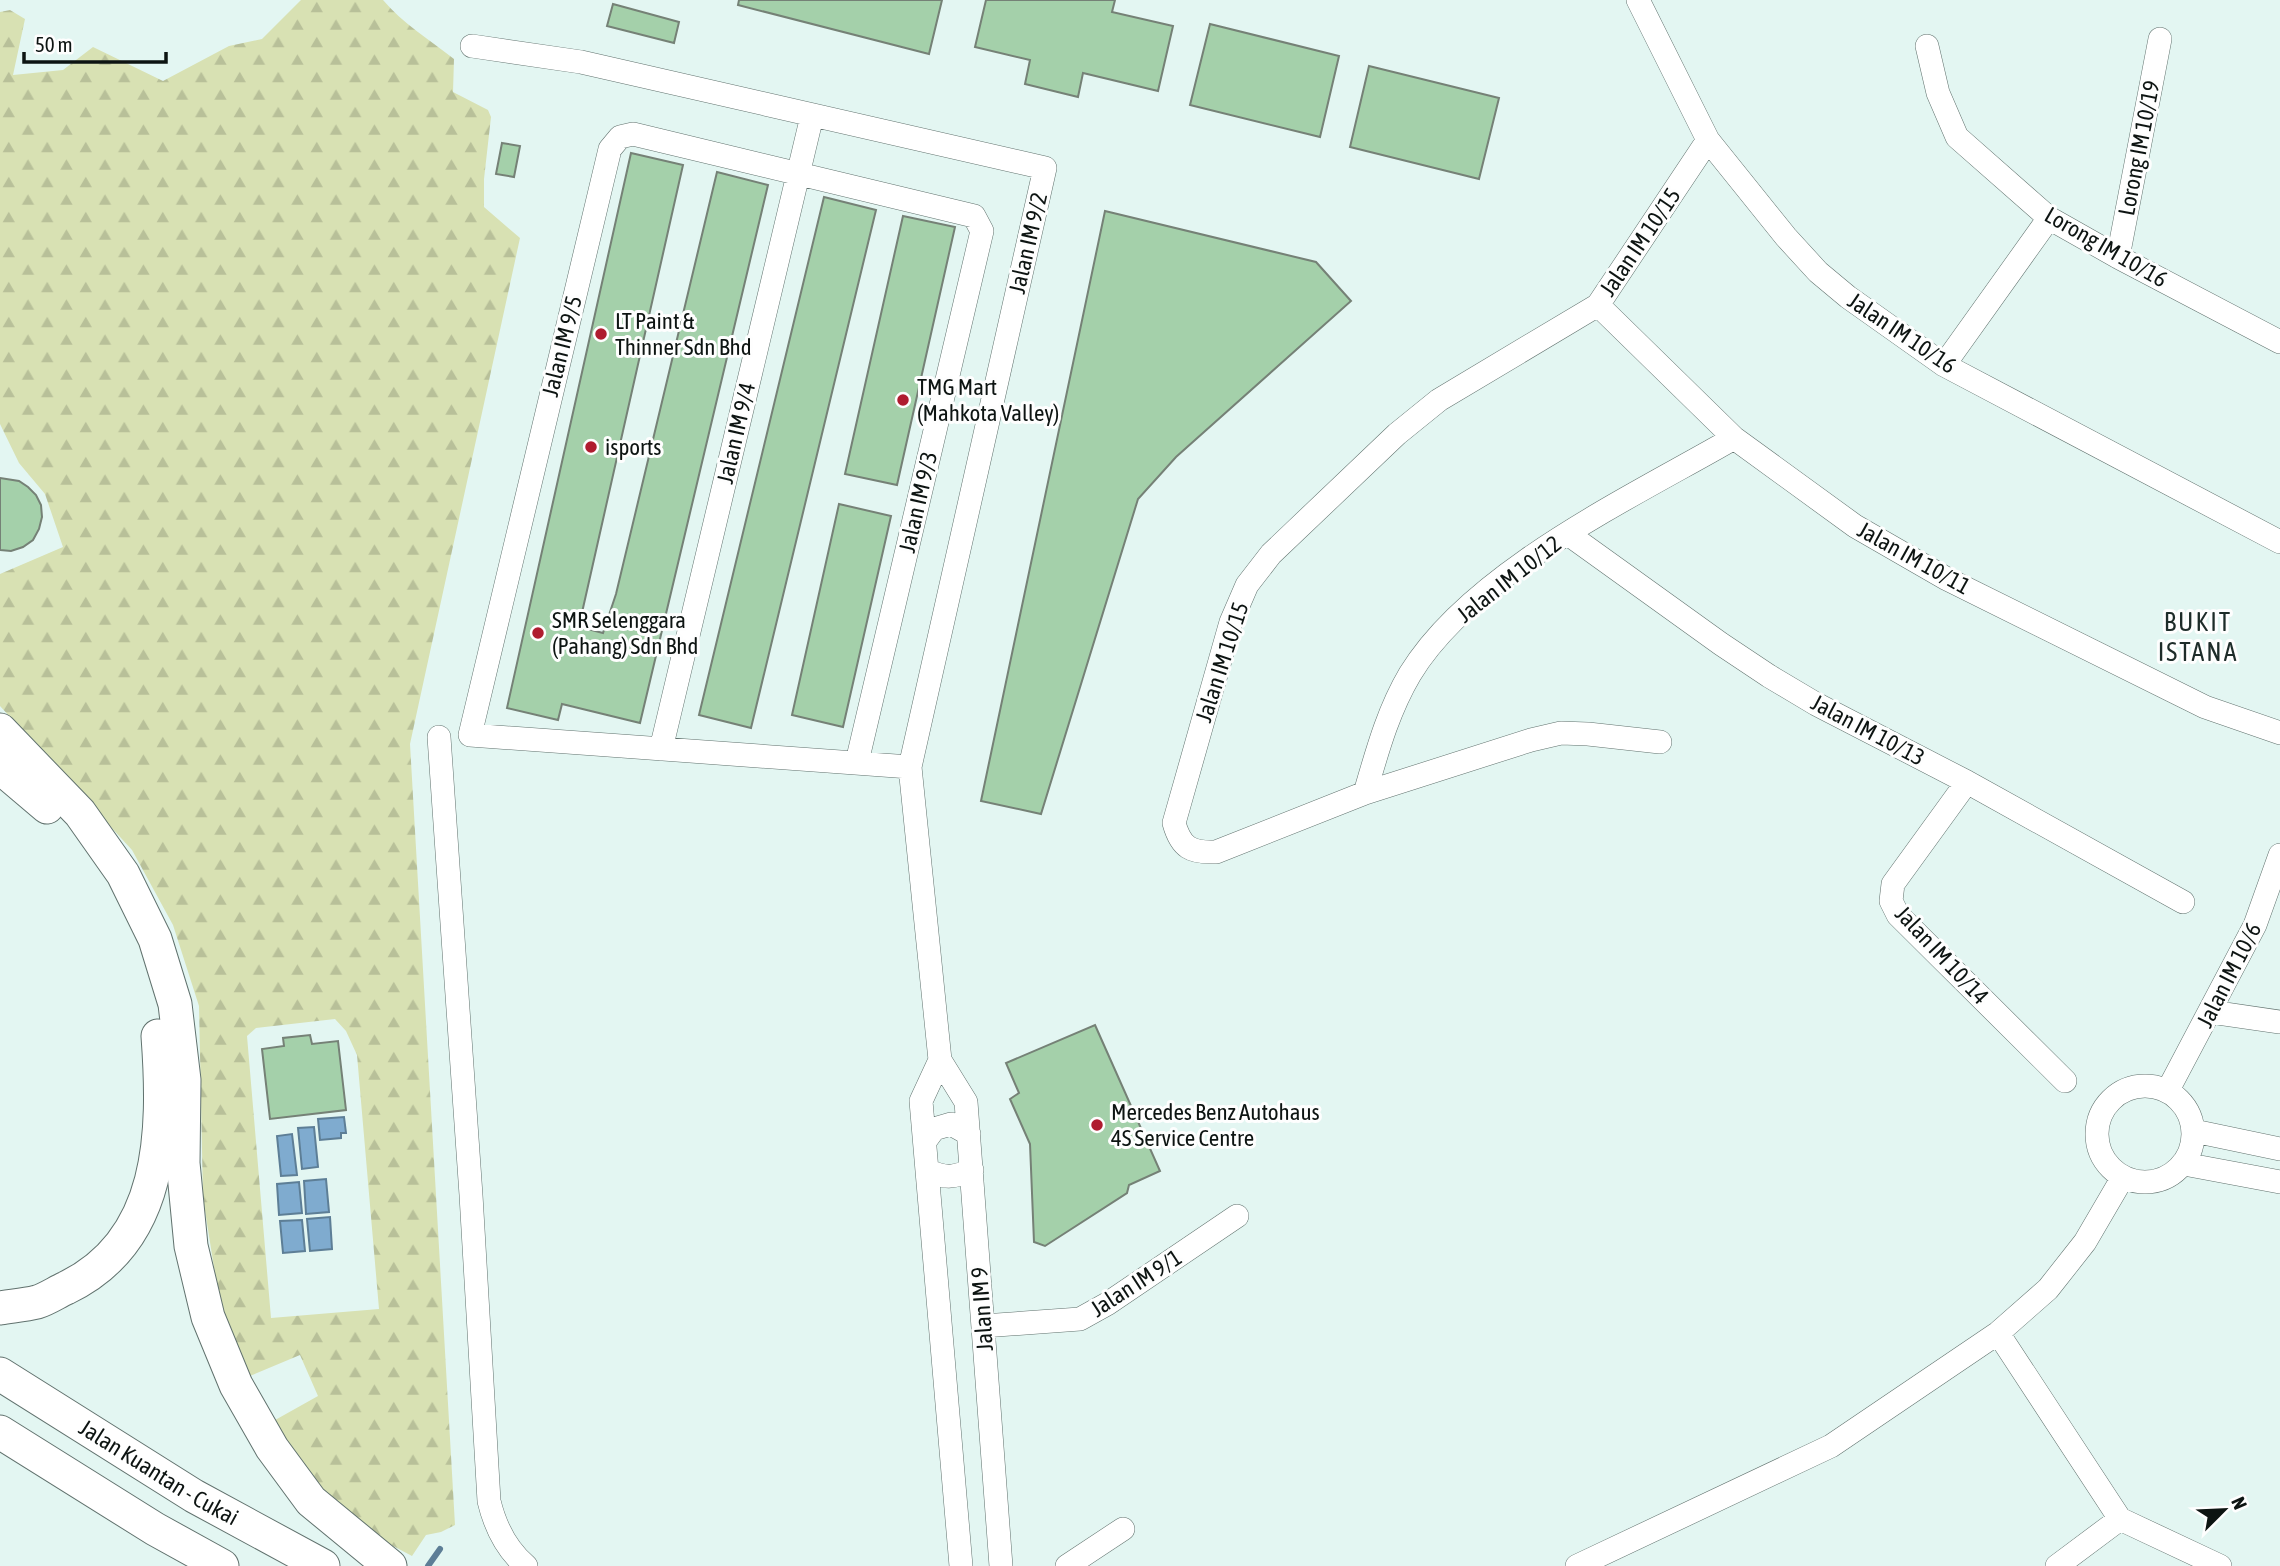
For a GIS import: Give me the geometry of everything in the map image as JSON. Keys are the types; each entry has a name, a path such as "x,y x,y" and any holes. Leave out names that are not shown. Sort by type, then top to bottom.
{"highway":[{"path":"0,730 80,813 123,874 155,939 175,1004 184,1080 184,1163 191,1246 208,1317 236,1385 272,1448 312,1501 390,1566"},
{"path":"0,766 65,824 98,867 128,925 149,979 158,1030 161,1076 157,1159 148,1197 132,1231 111,1258 86,1278 38,1301 0,1308"},
{"name":"Jalan Kuantan - Cukai","path":"0,1374 194,1496 323,1566"},
{"path":"0,1432 155,1529 222,1566"}],"street":[{"name":"Jalan IM 10/16","path":"1638,0 1708,139 1786,237 1818,272 1848,297 1944,365 2280,542"},
{"name":"Lorong IM 10/19","path":"2118,257 2160,39"},
{"name":"Jalan IM 9/2","path":"472,46 581,62 1045,169 910,767"},
{"name":"Lorong IM 10/16","path":"1927,46 1938,93 1957,137 2049,218 2280,342"},
{"name":"Jalan IM 9/4","path":"661,749 812,116"},
{"name":"Jalan IM 9/5","path":"661,749 470,735 610,149 620,137 633,134 797,172"},
{"name":"Jalan IM 10/15","path":"1660,742 1561,733 1531,740 1365,793 1216,852 1199,853 1191,849 1178,835 1174,823 1231,622 1247,585 1271,554 1397,434 1439,400 1598,305 1708,139"},
{"name":"Jalan IM 9/3","path":"797,172 974,216 982,231 857,762"},
{"path":"1944,365 2049,218"},
{"name":"Jalan IM 10/11","path":"1598,305 1734,438 1855,526 1904,556 2205,707 2280,733"},
{"name":"Jalan IM 10/12","path":"1365,793 1387,718 1410,673 1441,633 1514,570 1568,534 1734,438"},
{"name":"Jalan IM 10/13","path":"1568,534 1769,676 2183,902"},
{"path":"439,737 489,1501 494,1520 514,1556 526,1566"},
{"path":"661,749 910,767"},
{"name":"Jalan IM 9","path":"910,767 940,1060 966,1101 1001,1566"},
{"name":"Jalan IM 10/14","path":"1967,782 1892,884 1891,901 1898,915 2065,1081"},
{"name":"Jalan IM 10/6","path":"2168,1090 2255,925 2280,855"},
{"path":"2211,1012 2280,1022"},
{"name":"Jalan IM 9","path":"940,1060 921,1101 961,1566"},
{"path":"2147,1085 2168,1090 2181,1101 2190,1115 2194,1131 2192,1149 2184,1164 2171,1175 2155,1182 2139,1182 2123,1177 2106,1163 2097,1143 2098,1121 2108,1102 2126,1088 2147,1085"},
{"path":"926,1140 934,1129 951,1124 968,1134"},
{"path":"2194,1131 2280,1149"},
{"path":"2184,1164 2280,1182"},
{"path":"929,1171 943,1178 956,1177 972,1170"},
{"path":"1577,1566 1830,1446 1998,1333 2026,1310 2056,1279 2085,1242 2123,1177"},
{"name":"Jalan IM 9/1","path":"983,1326 1080,1319 1237,1216"},
{"path":"1998,1333 2120,1519 2220,1566"},
{"path":"2057,1566 2120,1519"},
{"path":"1067,1566 1124,1529"}],"green space":[{"path":"301,0 383,0 407,24 454,59 453,92 488,110 491,117 484,179 484,207 520,238 410,744 455,1525 426,1535 412,1556 363,1530 318,1492 268,1424 318,1396 300,1355 245,1378 233,1349 216,1280 203,1198 199,1006 173,925 132,850 0,706 0,574 63,547 45,494 19,463 0,424 0,12 10,10 25,19 13,75 63,70 93,47 163,81 229,46 262,39","holes":["335,1019 346,1031 357,1055 379,1309 271,1318 247,1036 256,1028"]}],"water":[{"path":"344,1117 346,1133 341,1133 341,1138 320,1140 318,1119"},
{"path":"314,1127 318,1167 302,1169 298,1128"},
{"path":"292,1134 297,1175 281,1176 277,1136"},
{"path":"326,1179 329,1212 306,1214 304,1181"},
{"path":"299,1182 302,1213 279,1215 277,1184"},
{"path":"330,1217 332,1249 310,1251 307,1219"},
{"path":"302,1220 305,1251 283,1253 280,1221"}],"building":[{"path":"739,0 942,0 929,54 738,5"},
{"path":"986,0 1115,0 1112,12 1173,26 1158,91 1083,73 1078,97 1025,84 1030,60 975,47"},
{"path":"613,4 679,22 674,43 607,26"},
{"path":"1210,24 1339,56 1320,137 1190,105"},
{"path":"1369,66 1499,98 1479,179 1350,147"},
{"path":"502,143 520,146 514,177 496,174"},
{"path":"631,153 683,165 581,617 580,627 603,633 616,594 717,172 768,185 640,723 562,704 558,720 507,708"},
{"path":"824,197 876,210 751,728 699,715"},
{"path":"1105,211 1316,262 1351,301 1176,457 1138,499 1041,814 981,801"},
{"path":"903,216 955,227 897,485 845,474"},
{"path":"0,478 19,481 36,495 41,505 42,517 33,540 11,551 0,550"},
{"path":"839,504 891,516 843,727 792,715"},
{"path":"1095,1025 1160,1171 1129,1185 1127,1193 1045,1246 1034,1242 1030,1144 1010,1099 1019,1093 1006,1063"},
{"path":"310,1035 312,1044 338,1041 346,1110 270,1119 262,1049 284,1046 283,1038"}],"waterway":[{"path":"428,1566 440,1549"}],"place":[{"name":"LT Paint & Thinner Sdn Bhd","path":"601,334"},
{"name":"TMG Mart (Mahkota Valley)","path":"903,400"},
{"name":"isports","path":"591,447"},
{"name":"SMR Selenggara (Pahang) Sdn Bhd","path":"538,633"},
{"name":"Mercedes Benz Autohaus 4S Service Centre","path":"1097,1125"}],"district":[{"name":"BUKIT ISTANA","path":"2198,637"}]}
